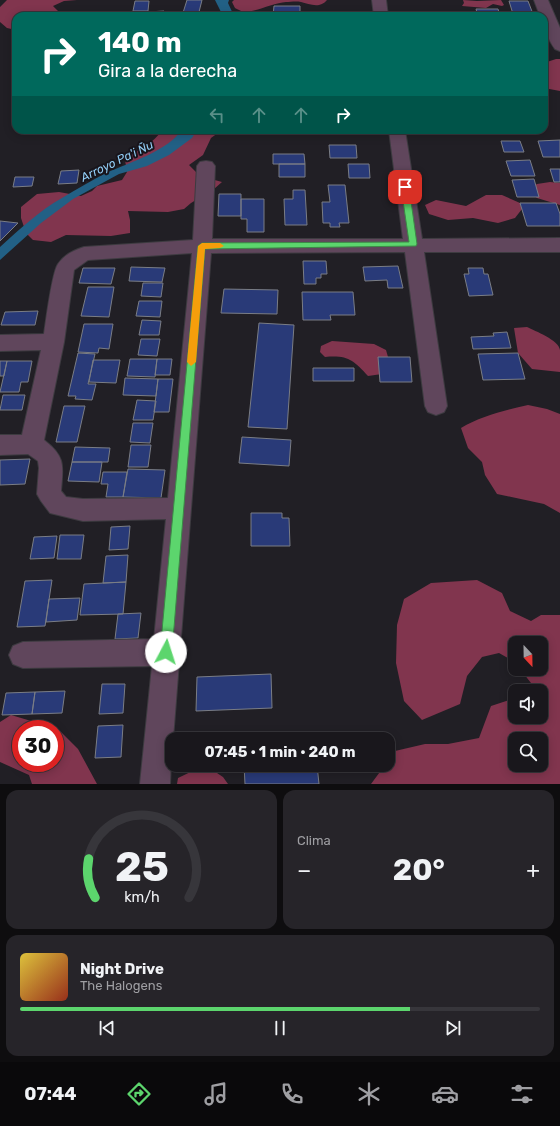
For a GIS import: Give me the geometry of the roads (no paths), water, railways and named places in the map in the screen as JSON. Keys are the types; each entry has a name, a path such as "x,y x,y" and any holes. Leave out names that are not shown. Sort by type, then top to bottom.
{"street":[{"path":"379,0 381,12"},
{"path":"541,0 546,12"},
{"path":"548,17 560,46"},
{"path":"398,134 436,406"},
{"path":"156,784 178,508 202,246 206,166"},
{"path":"32,444 53,342 65,268 73,260 84,254 202,246 413,244 560,245"},
{"path":"0,343 53,342"},
{"path":"0,445 32,444 48,456 51,468 48,494 59,506 84,510 178,508"},
{"path":"23,655 166,652"}],"water":[{"path":"215,0 229,0 228,3 232,12 221,12"},
{"path":"178,134 194,134 192,138 169,155 147,166 119,174 73,199 41,223 0,260 0,247 45,209 102,175 159,150"}],"water label":[{"name":"Arroyo Pa'i Ñu","path":"117,161"}]}
